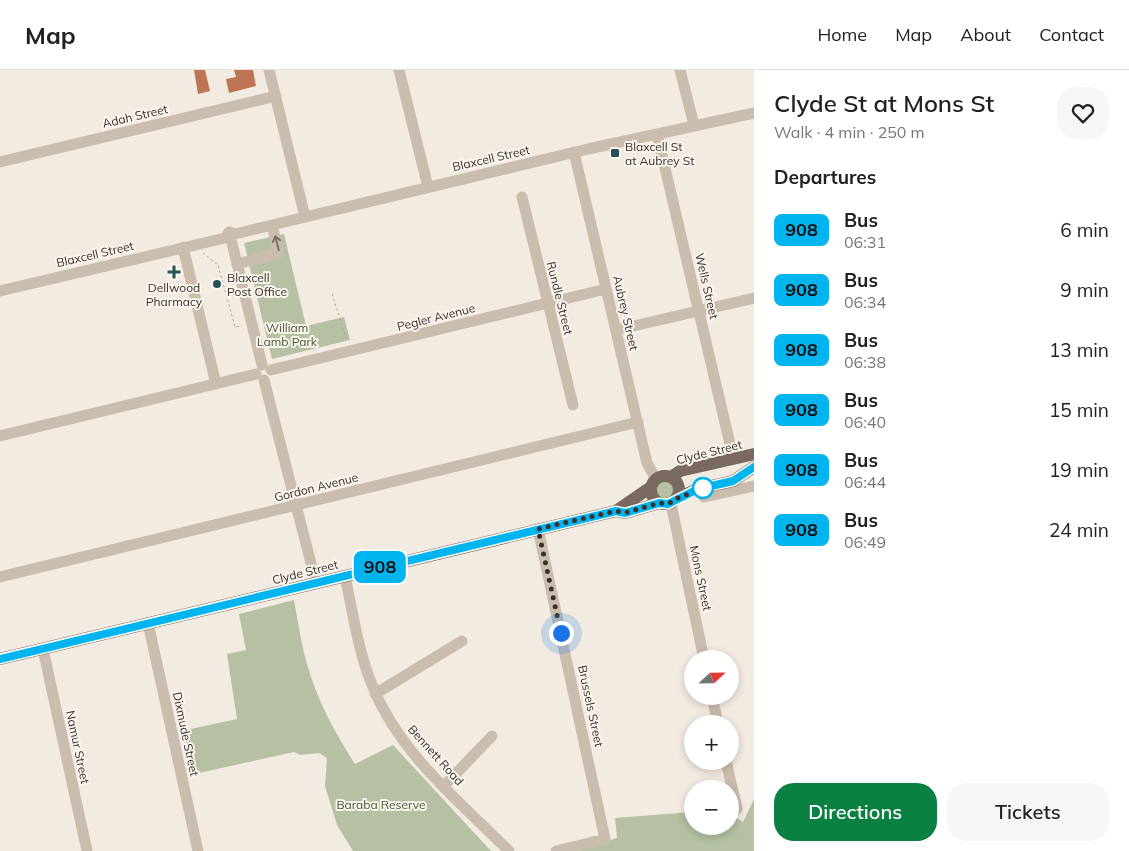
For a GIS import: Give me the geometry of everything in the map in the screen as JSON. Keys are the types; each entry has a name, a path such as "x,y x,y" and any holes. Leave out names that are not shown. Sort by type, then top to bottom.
{"main road":[{"name":"Clyde Street","path":"671,477 680,471 750,455"},
{"name":"Clyde Street","path":"616,511 625,513 669,502 698,489 733,481 754,467"},
{"path":"663,476 671,477 678,484 669,502 652,496 654,483 663,476"},
{"name":"Clyde Street","path":"0,659 616,511 654,483"}],"street":[{"path":"269,70 305,217"},
{"path":"399,70 428,187"},
{"path":"680,70 694,126"},
{"name":"Adah Street","path":"0,162 276,96"},
{"name":"Blaxcell Street","path":"0,291 183,247 231,238 272,225 574,152 754,113"},
{"name":"Wells Street","path":"657,134 730,444"},
{"name":"Aubrey Street","path":"574,152 647,463 654,483"},
{"name":"Rundle Street","path":"522,197 573,405"},
{"path":"237,264 279,253 272,225"},
{"path":"231,238 316,583"},
{"path":"183,247 216,384"},
{"name":"Pegler Avenue","path":"0,436 606,289"},
{"path":"616,330 754,298"},
{"name":"Gordon Avenue","path":"0,577 638,422"},
{"path":"724,460 730,444 750,455"},
{"path":"704,497 754,486"},
{"name":"Mons Street","path":"669,502 702,650"},
{"name":"Brussels Street","path":"538,529 605,839 556,851"},
{"name":"Bennett Road","path":"345,576 363,660 376,694 402,740 444,786 509,851"},
{"name":"Dixmude Street","path":"148,624 198,851"},
{"path":"376,694 462,641"},
{"name":"Namur Street","path":"43,649 86,851"},
{"path":"444,786 492,736"}],"path":[{"path":"202,252 218,265 236,328 243,326"},
{"path":"332,294 347,342"}],"green space":[{"name":"William Lamb Park","path":"284,234 306,326 344,317 350,340 272,359 244,243"},
{"path":"666,481 673,484 676,491 673,498 666,501 659,498 656,491 659,484"},
{"name":"Baraba Reserve","path":"294,600 301,640 311,677 321,703 355,764 393,745 491,851 353,851 337,825 325,786 327,758 319,753 300,755 294,752 190,775 181,731 237,719 227,654 246,650 239,614"},
{"path":"754,799 754,851 572,851 617,838 615,818 684,813 684,835 739,835 739,820 743,822"}],"building":[{"path":"194,70 205,70 210,91 198,94"},
{"path":"234,70 253,70 256,86 229,93 226,79 236,77"}],"bus line":[{"name":"908","path":"0,659 616,511 625,513 659,503 664,505 672,503 678,498 698,489 733,481 754,467"}],"place":[{"name":"Blaxcell St at Aubrey St","path":"615,153"},
{"name":"Dellwood Pharmacy","path":"174,272"},
{"name":"Blaxcell Post Office","path":"217,284"}],"route":[{"path":"561,633 538,529 616,511 625,513 659,503 664,505 703,488"}]}
